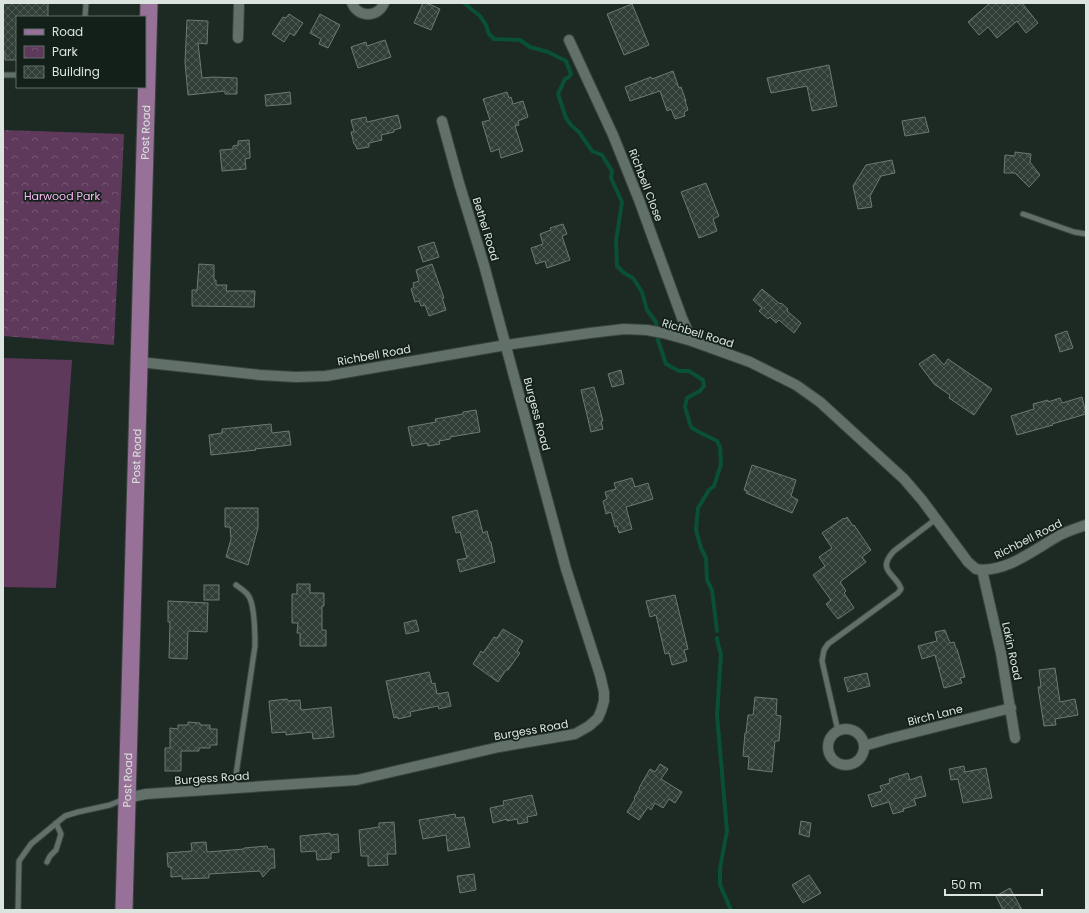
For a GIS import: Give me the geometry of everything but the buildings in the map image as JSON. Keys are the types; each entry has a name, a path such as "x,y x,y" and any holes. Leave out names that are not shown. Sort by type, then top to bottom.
{"main road":[{"name":"Post Road","path":"124,910 149,3"}],"street":[{"path":"238,38 239,3"},
{"path":"352,3 356,10 369,15 379,11 384,3"},
{"name":"Richbell Close","path":"570,40 613,134 692,342"},
{"name":"Bethel Road","path":"442,121 506,345"},
{"name":"Richbell Road","path":"139,362 296,377 326,376 506,345 624,330 647,330 663,333 692,342 750,362 796,385 820,402 904,478 968,562 976,569 982,570 1001,567 1025,556 1062,534 1086,525"},
{"name":"Burgess Road","path":"127,798 146,794 364,779 499,747 575,734 589,726 598,718 604,701 604,692 600,675 566,570 506,345"},
{"name":"Lakin Road","path":"982,570 1011,708 1015,738"},
{"name":"Birch Lane","path":"864,746 1011,708"},
{"path":"850,729 856,731 862,737 864,746 863,754 860,759 849,764 838,762 833,759 828,747 829,741 834,734 838,731 850,729"}],"lane":[{"path":"85,16 86,3"},
{"path":"3,74 16,75"},
{"path":"1024,214 1074,232 1086,234"},
{"path":"838,731 822,661 824,650 828,644 898,593 901,589 900,585 888,573 887,562 889,556 936,519"},
{"path":"234,788 255,646 255,630 250,598 248,594 236,585"},
{"path":"18,910 19,861 31,844 65,816 110,805 127,798"},
{"path":"47,862 56,850 61,834 56,823"}],"green space":[{"name":"Harwood Park","path":"3,130 124,134 114,345 3,336"},
{"path":"3,358 72,360 56,588 3,587"}],"waterway":[{"path":"464,3 480,16 486,25 489,34 494,39 520,40 530,47 548,52 566,61 571,74 565,79 558,94 566,118 579,132 592,151 602,155 612,171 611,178 622,202 616,241 617,266 624,273 633,278 642,292 647,310 656,322 658,340 666,364 679,371 689,371 703,380 704,386 700,391 687,398 685,407 691,427 717,441 720,447 721,464 714,486 709,490 698,508 696,530 701,548 706,558 707,580 712,590 717,631"},
{"path":"717,638 721,654 717,715 727,831 720,868 720,885 731,910"}]}
